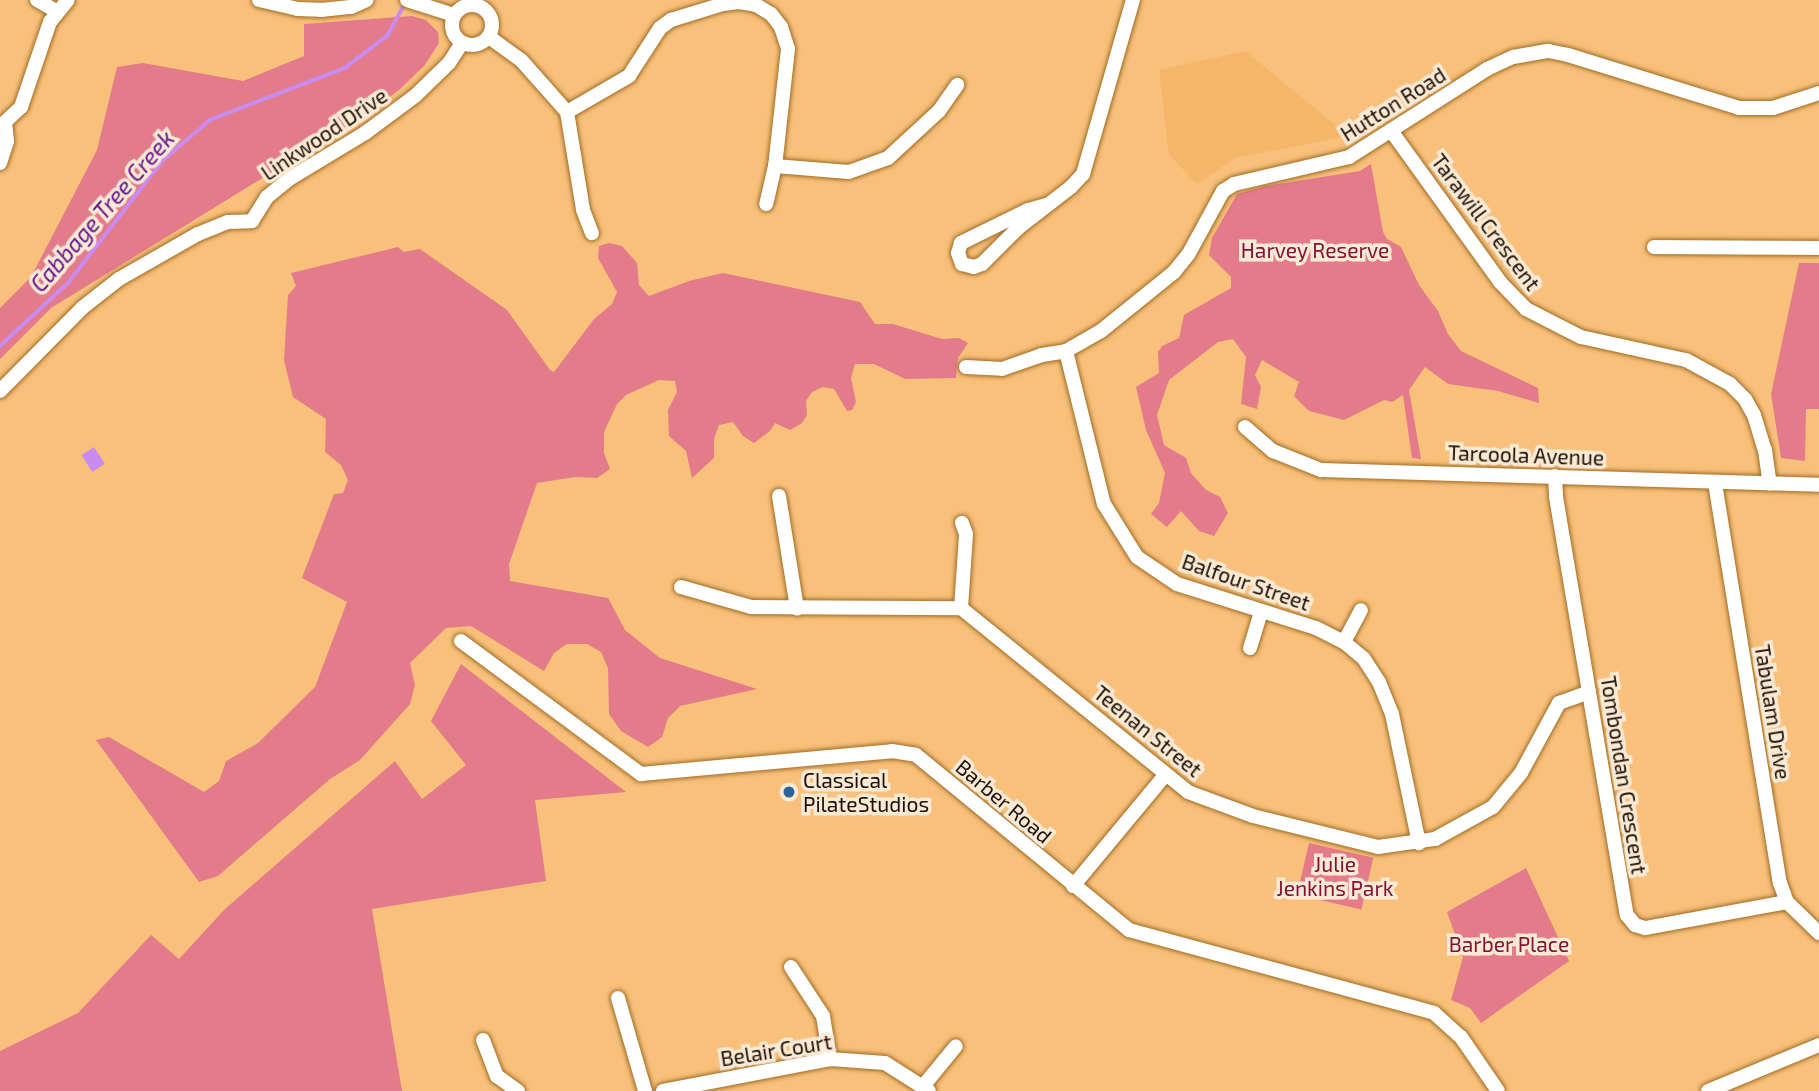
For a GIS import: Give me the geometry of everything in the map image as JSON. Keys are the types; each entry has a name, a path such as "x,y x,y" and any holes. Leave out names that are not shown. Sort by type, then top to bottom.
{"street":[{"path":"37,0 56,11"},
{"path":"0,163 7,141 2,121 22,107 56,11 68,0"},
{"path":"259,0 297,9 321,10 351,6 367,0"},
{"path":"1046,205 1028,210 961,243 958,253 962,264 974,267 982,264 1046,205 1071,187 1089,163 1133,0"},
{"path":"413,1 454,15"},
{"path":"567,112 629,76 660,28 671,20 723,4 739,2 756,5 771,14 781,27 789,49 775,166 766,204"},
{"path":"454,15 469,5 482,3 492,19 489,37"},
{"path":"454,15 453,34 462,43 474,45 489,37"},
{"path":"489,37 521,60 558,97 567,112 583,211 592,233"},
{"name":"Linkwood Drive","path":"0,391 82,308 119,279 198,233 228,222 252,220 267,197 289,179 365,133 415,96 449,63 462,43"},
{"name":"Hutton Road","path":"966,368 1002,369 1066,351 1101,331 1174,272 1188,256 1223,191 1234,184 1336,162 1369,147 1487,69 1530,52 1568,55 1739,108 1773,108 1819,93"},
{"path":"775,166 849,172 888,158 939,111 957,85"},
{"name":"Tarawill Crescent","path":"1392,132 1492,273 1526,309 1581,337 1686,360 1730,384 1745,399 1754,415 1765,450 1770,484"},
{"path":"1654,247 1819,248"},
{"name":"Balfour Street","path":"1066,351 1104,504 1137,557 1177,584 1316,628 1343,642 1364,659 1379,682 1392,714 1419,844"},
{"name":"Tarcoola Avenue","path":"1244,427 1272,451 1321,470 1819,485"},
{"name":"Tombondan Crescent","path":"1555,476 1588,692 1627,915 1635,925 1655,927 1787,902"},
{"name":"Tabulam Drive","path":"1715,483 1777,870 1787,902 1819,933"},
{"path":"779,496 797,609"},
{"path":"681,587 751,607 797,609 915,605 961,608 965,534 962,523"},
{"name":"Teenan Street","path":"961,608 986,625 1165,775 1204,800 1253,817 1378,847 1419,844 1449,834 1493,807 1521,773 1559,702 1588,692"},
{"path":"1343,642 1362,610"},
{"path":"1250,648 1261,612"},
{"name":"Barber Road","path":"461,641 641,774 892,751 916,755 1073,887 1129,930 1434,1013 1461,1037 1498,1091"},
{"path":"1073,887 1165,775"},
{"path":"790,967 823,1016 830,1059"},
{"path":"618,998 645,1091"},
{"path":"483,1040 498,1076 518,1091"},
{"path":"1709,1091 1819,1045"},
{"path":"927,1088 957,1046"},
{"name":"Belair Court","path":"663,1091 830,1059 885,1063 927,1088"}],"shaded area":[{"path":"1245,51 1349,136 1235,158 1197,184 1169,155 1159,70"},
{"path":"94,447 105,464 92,472 81,455"}],"green space":[{"path":"412,16 426,20 438,32 439,43 425,65 399,90 365,115 51,308 0,359 0,308 31,277 97,150 117,67 143,63 243,81 304,56 304,24"},
{"name":"Harvey Reserve","path":"1371,164 1383,232 1387,239 1401,247 1419,285 1438,311 1448,334 1461,351 1538,388 1539,403 1498,391 1448,384 1425,367 1409,390 1421,459 1412,458 1403,395 1392,402 1384,400 1344,420 1309,411 1294,396 1299,382 1262,360 1255,375 1261,387 1257,409 1241,404 1246,357 1233,339 1218,342 1169,380 1157,415 1164,445 1186,458 1191,473 1206,490 1220,497 1228,513 1214,536 1199,531 1181,511 1167,527 1151,514 1159,503 1165,473 1146,430 1136,387 1159,373 1158,352 1162,346 1179,338 1184,315 1231,288 1231,277 1209,255 1212,238 1237,194 1265,186 1360,171"},
{"path":"609,243 622,246 637,263 639,285 649,296 689,281 723,273 860,302 875,324 893,324 942,339 959,338 968,343 958,358 956,378 905,379 874,364 855,364 851,378 856,402 852,410 847,411 834,389 823,387 812,392 806,401 807,415 802,423 790,430 775,423 770,431 754,443 743,436 733,422 719,425 714,439 714,458 692,478 686,451 669,436 668,410 677,392 675,381 659,380 626,395 617,404 604,432 604,453 610,469 597,478 575,477 537,483 509,564 510,581 608,598 625,630 660,658 757,689 680,706 668,718 662,737 648,747 621,731 609,714 608,668 601,652 587,644 567,644 554,653 544,671 471,626 446,628 410,663 415,685 410,704 360,760 330,779 218,876 199,882 96,740 109,737 204,792 219,781 226,761 258,743 315,687 347,602 302,578 334,494 343,493 348,480 341,465 325,452 326,419 293,397 284,360 288,295 296,286 291,273 398,247 404,252 420,249 507,310 554,372 594,319 612,304 617,292 598,258 599,246"},
{"path":"1799,263 1819,263 1819,409 1806,409 1805,461 1781,458 1771,394"},
{"path":"461,664 626,792 535,800 546,881 372,909 402,1091 0,1091 0,1051 78,1013 151,935 179,959 225,909 395,761 422,799 466,765 431,721"},
{"name":"Julie Jenkins Park","path":"1309,843 1373,858 1361,909 1297,895"},
{"name":"Barber Place","path":"1526,868 1569,961 1481,1023 1470,1008 1451,1000 1463,957 1447,912"}],"waterway":[{"name":"Cabbage Tree Creek","path":"0,346 68,283 163,160 210,120 345,68 387,36 405,4"}],"place":[{"name":"Classical PilateStudios","path":"789,792"}]}
